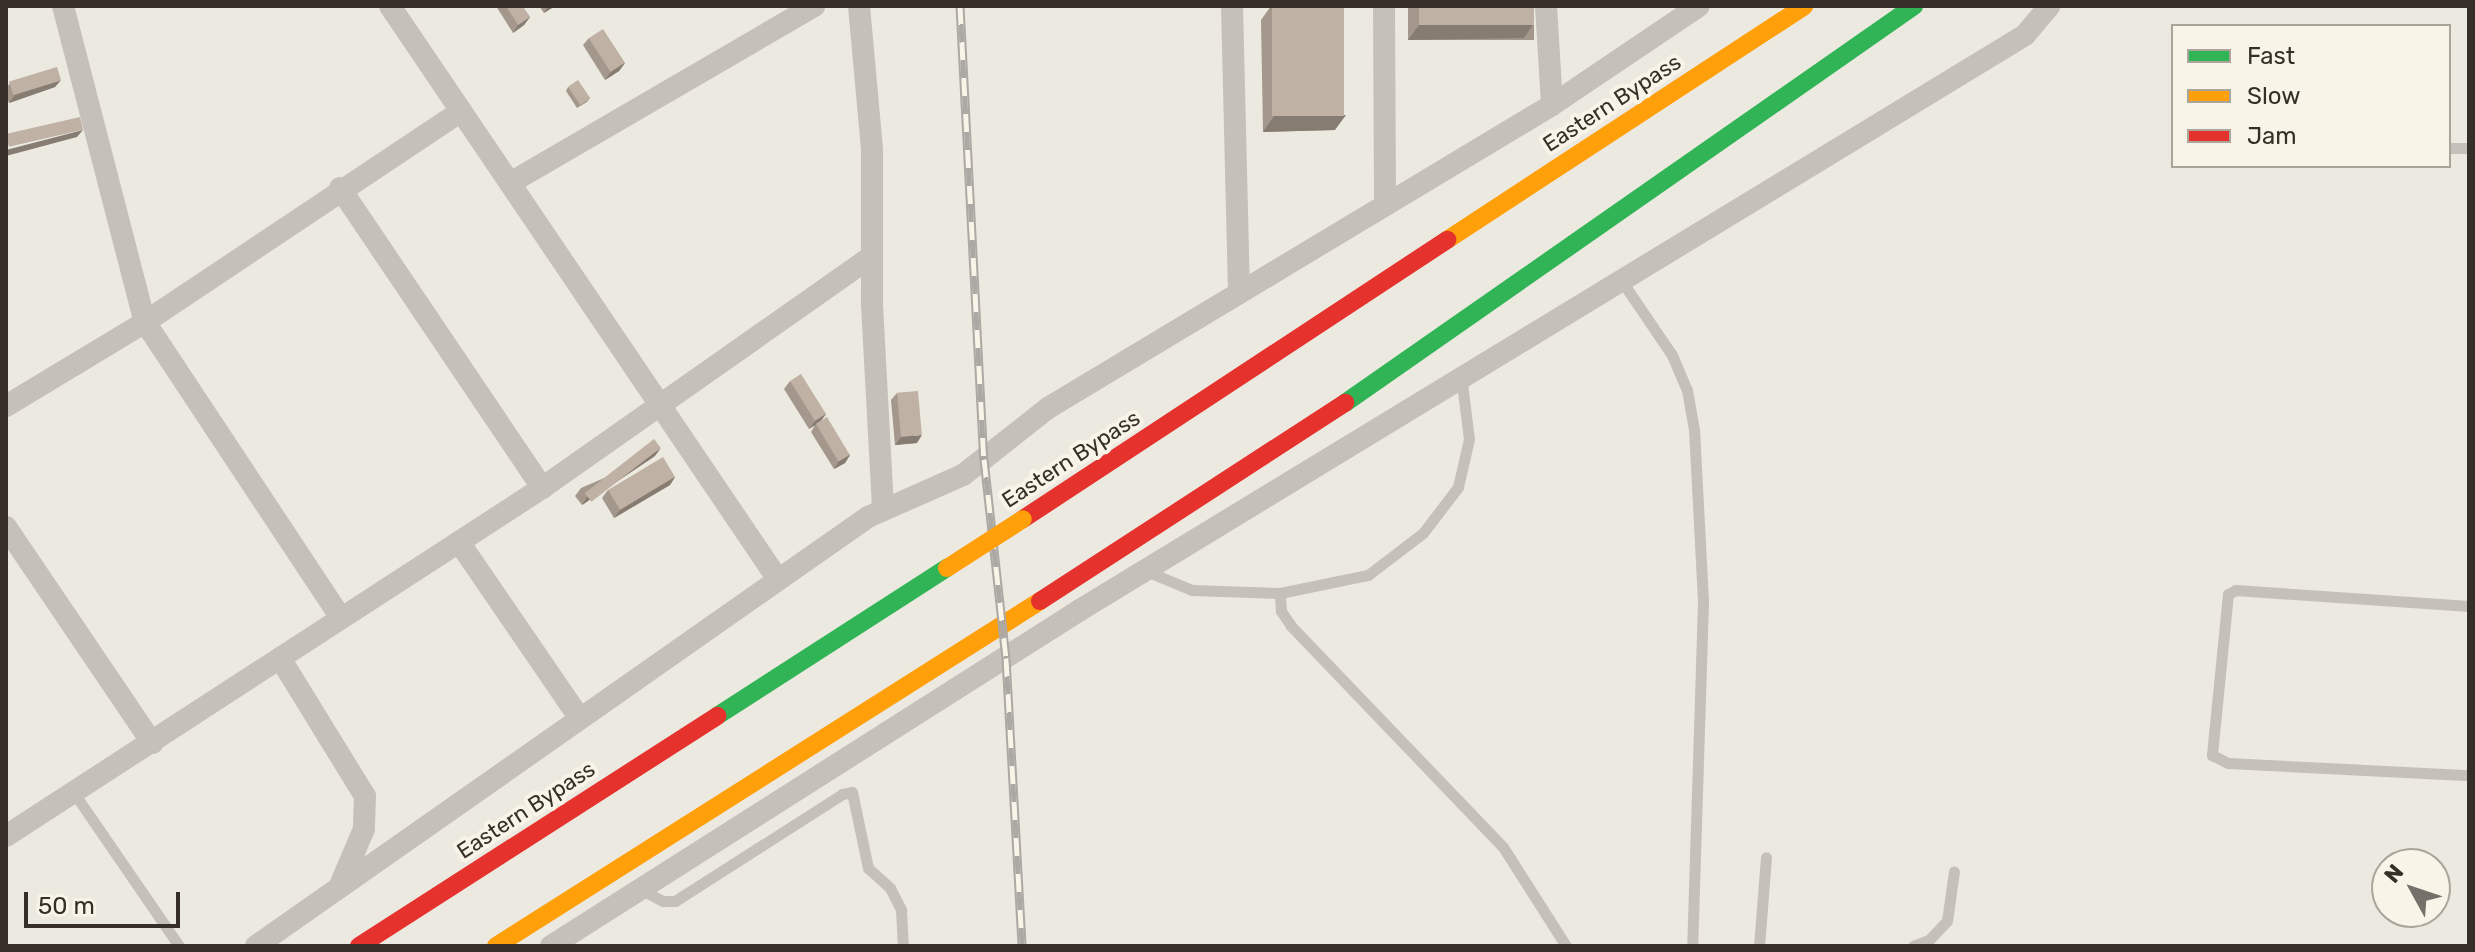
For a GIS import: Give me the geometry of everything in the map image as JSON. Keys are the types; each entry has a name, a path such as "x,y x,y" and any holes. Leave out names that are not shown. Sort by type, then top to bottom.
{"main road":[{"name":"Eastern Bypass","path":"359,946 1023,519 1804,6"},
{"path":"496,946 1240,474 1570,250 1914,6"}],"street":[{"path":"63,6 145,322 341,618"},
{"path":"390,6 777,578"},
{"path":"510,183 814,6"},
{"path":"859,6 872,150 872,256 883,509"},
{"path":"1232,6 1239,292"},
{"path":"1384,6 1385,205"},
{"path":"1546,6 1552,105"},
{"path":"256,946 777,578 883,509 963,475 1048,408 1552,105 1699,6"},
{"path":"551,946 1461,376 1623,283 2025,35 2049,6"},
{"path":"6,406 145,322 340,188 461,111"},
{"path":"340,188 542,488"},
{"path":"6,836 542,488 872,256"},
{"path":"6,527 152,743"},
{"path":"459,542 579,717"},
{"path":"280,658 365,796 364,829 339,887"}],"lane":[{"path":"1623,283 1672,355 1687,390 1694,429 1703,571 1692,946"},
{"path":"1146,571 1192,590 1280,593 1368,575 1395,557 1444,509 1466,469 1469,439 1461,376"},
{"path":"1280,593 1281,611 1291,626 1503,847 1566,946"},
{"path":"2469,606 2228,594 2224,598 2212,755 2228,763 2469,775"},
{"path":"640,889 663,901 675,901 842,794 852,792 868,868 890,888 901,910 903,946"},
{"path":"74,793 179,946"},
{"path":"1759,946 1766,857"},
{"path":"1913,946 1929,940 1947,921 1954,871"}],"building":[{"path":"506,6 522,6 530,17 518,25"},
{"path":"1272,6 1344,6 1344,116 1272,116"},
{"path":"1419,6 1534,6 1534,25 1419,25"},
{"path":"603,29 625,63 611,72 589,38"},
{"path":"57,67 61,80 13,95 9,82"},
{"path":"578,80 590,98 580,105 568,87"},
{"path":"80,117 83,130 9,147 6,134"},
{"path":"801,374 826,414 815,421 790,381"},
{"path":"918,391 922,435 901,437 897,393"},
{"path":"827,417 850,455 839,461 816,424"},
{"path":"654,439 661,448 591,502 585,493"},
{"path":"663,457 675,477 620,510 608,490"}],"railway":[{"path":"960,6 984,459 1006,658 1022,946"}],"traffic: fast":[{"path":"1345,403 1914,6"},
{"path":"717,716 947,568"}],"traffic: slow":[{"path":"1447,240 1804,6"},
{"path":"947,568 1023,519"},
{"path":"496,946 1040,601"}],"traffic: jam":[{"path":"1023,519 1447,240"},
{"path":"1040,601 1345,403"},
{"path":"359,946 717,716"}]}
